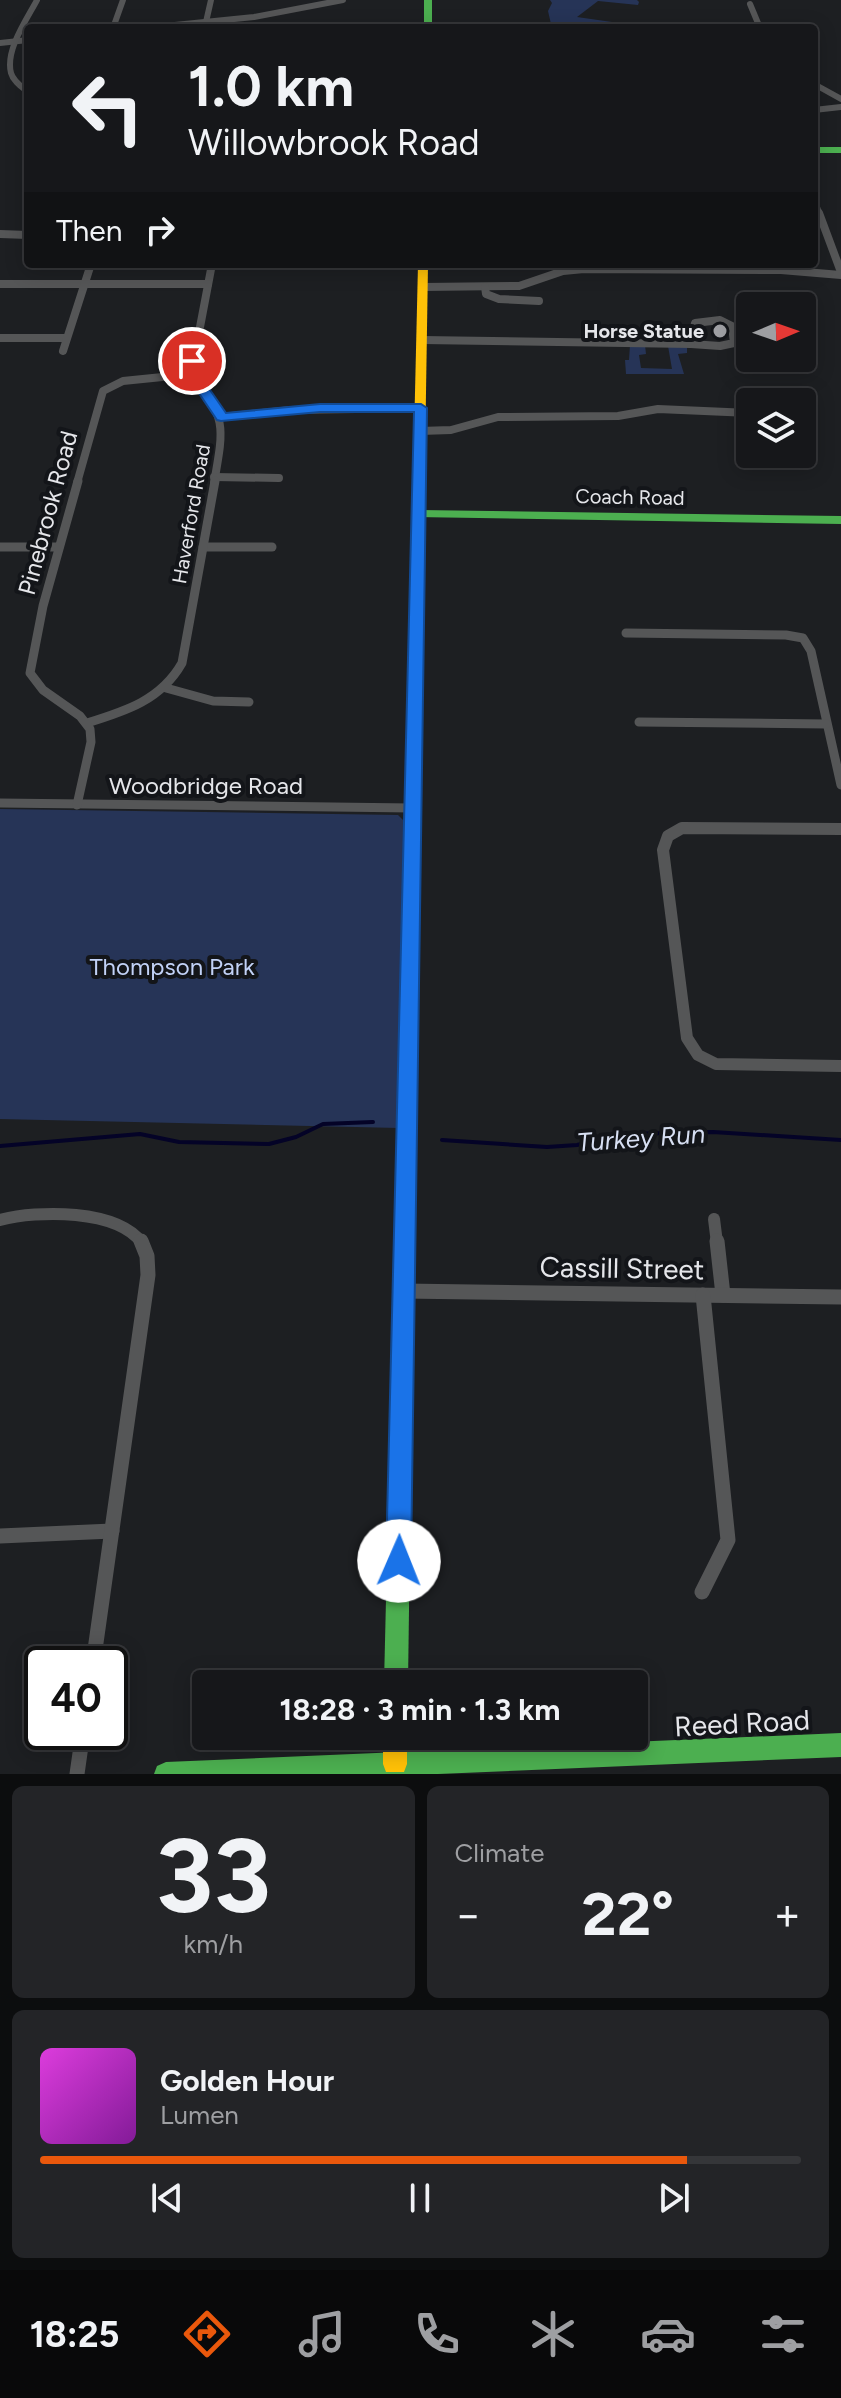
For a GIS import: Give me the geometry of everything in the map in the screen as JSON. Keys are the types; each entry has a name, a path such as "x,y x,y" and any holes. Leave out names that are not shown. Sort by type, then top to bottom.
{"street":[{"path":"26,24 37,0"},
{"path":"114,24 123,0"},
{"path":"206,22 211,0"},
{"path":"186,24 254,17 340,0"},
{"path":"428,0 428,24"},
{"path":"750,4 758,24"},
{"path":"24,28 10,70 24,90"},
{"path":"0,43 24,40"},
{"path":"818,86 841,99"},
{"path":"818,110 841,107"},
{"path":"818,150 841,150"},
{"path":"736,268 841,273 818,210"},
{"path":"0,234 24,235"},
{"path":"63,351 90,268"},
{"path":"192,374 211,268"},
{"path":"396,1670 423,268"},
{"path":"422,287 519,286 575,268"},
{"path":"0,284 208,284"},
{"path":"485,287 486,294 494,299 539,301"},
{"path":"422,340 732,345 735,340 732,326 720,320 695,323 691,344"},
{"path":"0,338 66,338"},
{"name":"Haverford Road","path":"166,688 182,663 223,434 221,417 213,400 192,374"},
{"name":"Pinebrook Road","path":"87,723 43,690 30,673 35,637 103,391 123,381 192,374"},
{"path":"221,417 305,409 421,408"},
{"path":"420,431 451,430 498,417 618,416 658,409 736,412"},
{"path":"214,477 279,478"},
{"name":"Coach Road","path":"419,514 841,520"},
{"path":"0,547 59,547"},
{"path":"203,547 272,547"},
{"path":"626,633 786,635 803,638 811,651 841,785"},
{"path":"77,805 91,742 87,723 130,710 166,688 213,701 249,702"},
{"path":"639,722 826,724"},
{"name":"Woodbridge Road","path":"0,803 412,808"},
{"path":"841,829 698,827 669,833 663,841 687,1038 692,1050 704,1060 728,1065 841,1066"},
{"path":"0,1220 27,1216 109,1218 130,1229 147,1248 148,1275 96,1646"},
{"path":"714,1219 723,1295"},
{"name":"Cassill Street","path":"403,1291 841,1297"},
{"path":"702,1592 728,1540 703,1295"},
{"path":"0,1536 112,1531"},
{"name":"Reed Road","path":"166,1774 395,1769 841,1745"},
{"path":"77,1774 80,1750"}],"green space":[{"path":"550,0 637,0 639,2 638,5 598,1 577,17 616,24 551,24 548,11 552,3"},
{"path":"630,345 645,345 646,354 639,355 641,368 672,369 668,346 687,347 687,353 678,354 684,374 626,374 625,360 629,360"},
{"name":"Thompson Park","path":"0,809 398,815 404,821 399,1128 0,1119"}],"waterway":[{"name":"Turkey Run","path":"0,1146 140,1134 179,1142 269,1144 296,1137 323,1124 373,1122"},
{"name":"Turkey Run","path":"442,1140 547,1147 577,1145 626,1134 713,1132 841,1140"}],"traffic: fast":[{"path":"428,0 428,24"},
{"path":"818,150 841,150"},
{"path":"419,514 841,520"},
{"path":"396,1670 407,1093"},
{"path":"166,1774 841,1745"}],"traffic: slow":[{"path":"413,778 423,268"},
{"path":"395,1750 395,1764"}],"traffic: jam":[{"path":"407,1093 413,778"}],"place":[{"name":"Horse Statue","path":"720,331"}],"route":[{"path":"192,361 192,374 213,400 221,417 320,408 421,408 399,1561"}]}
